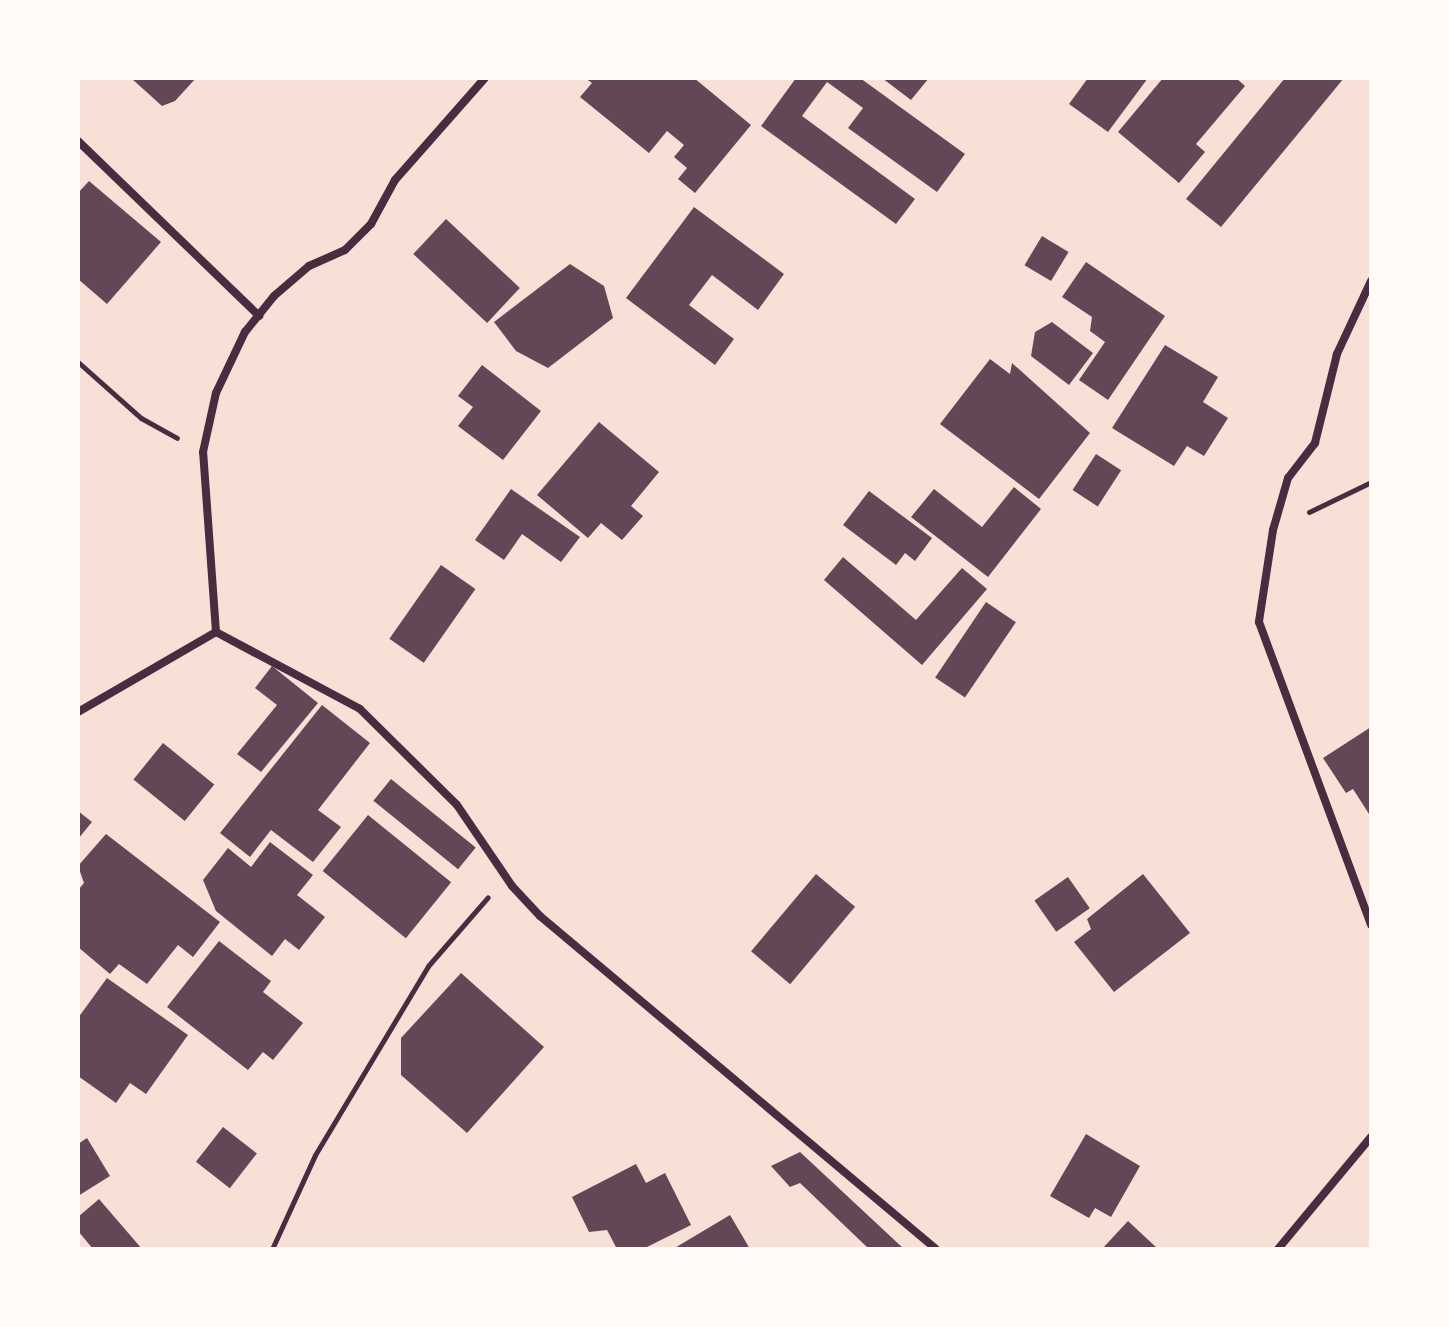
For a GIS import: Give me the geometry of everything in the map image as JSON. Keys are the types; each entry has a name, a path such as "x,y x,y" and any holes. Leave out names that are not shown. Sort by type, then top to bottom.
{"street":[{"path":"216,632 203,452 216,393 259,316 309,266 345,250 371,224 395,180 485,78"},
{"path":"78,141 259,316"},
{"path":"1371,281 1337,354 1315,443 1288,478 1273,530 1259,622 1371,925"},
{"path":"78,712 216,632"},
{"path":"216,632 360,709 457,805 505,877 558,932 936,1249"},
{"path":"1278,1249 1371,1137"}],"path":[{"path":"78,362 141,418 203,452"},
{"path":"1273,530 1371,482"},
{"path":"272,1249 315,1155 428,966 505,877"}],"building":[{"path":"131,78 196,78 175,101 162,106"},
{"path":"585,78 694,78 751,125 695,193 678,179 687,168 674,157 684,145 667,131 649,153 580,97 592,83"},
{"path":"796,78 860,78 965,154 937,192 848,128 863,108 827,82 802,116 915,199 896,224 761,126"},
{"path":"882,78 929,78 911,100"},
{"path":"1088,78 1148,78 1108,132 1069,104"},
{"path":"1163,78 1236,78 1245,86 1196,144 1205,152 1179,183 1118,132"},
{"path":"1285,78 1344,78 1221,227 1186,199"},
{"path":"89,181 161,242 107,304 78,279 78,193"},
{"path":"694,207 784,274 758,310 712,275 689,305 734,339 715,365 626,298"},
{"path":"446,219 520,288 487,323 413,254"},
{"path":"1042,236 1069,252 1051,281 1024,265"},
{"path":"1086,262 1165,316 1108,400 1079,380 1105,342 1090,331 1092,317 1062,297"},
{"path":"570,264 604,286 613,318 548,368 516,351 494,322"},
{"path":"1052,322 1093,353 1069,385 1031,356 1035,332"},
{"path":"1165,345 1218,377 1203,402 1228,418 1204,456 1187,446 1174,466 1112,428"},
{"path":"990,359 1010,374 1012,363 1090,433 1039,499 940,424"},
{"path":"482,365 541,411 503,460 458,426 473,407 458,396"},
{"path":"599,422 659,472 631,506 643,516 622,540 601,523 588,538 537,495"},
{"path":"1096,454 1121,470 1098,506 1073,490"},
{"path":"1014,487 1041,509 988,577 911,517 934,489 982,527"},
{"path":"511,489 580,537 561,562 522,534 504,560 475,540"},
{"path":"869,491 932,538 915,561 905,553 896,565 843,525"},
{"path":"843,557 916,620 962,568 987,589 922,665 824,580"},
{"path":"441,565 475,589 424,663 389,639"},
{"path":"986,602 1016,622 965,698 935,677"},
{"path":"272,666 318,703 261,772 237,754 277,705 255,688"},
{"path":"322,705 370,743 318,810 341,827 313,862 271,830 250,857 220,833"},
{"path":"1371,727 1369,814 1353,789 1346,793 1323,758"},
{"path":"163,743 214,785 185,821 133,780"},
{"path":"391,779 476,848 458,869 373,801"},
{"path":"78,811 92,822 78,839"},
{"path":"368,815 451,882 406,938 323,871"},
{"path":"106,834 220,922 193,957 178,945 147,984 119,964 110,974 78,947 78,890 84,883 78,866"},
{"path":"270,842 313,875 297,895 325,917 299,950 285,939 272,956 216,911 203,880 228,848 251,867"},
{"path":"816,874 855,907 790,984 751,951"},
{"path":"1143,874 1190,933 1114,992 1074,942 1091,929 1087,919"},
{"path":"1068,877 1090,908 1056,932 1034,901"},
{"path":"219,941 271,981 263,992 303,1023 273,1060 263,1052 248,1070 167,1007"},
{"path":"461,973 544,1047 467,1133 401,1075 401,1038"},
{"path":"107,978 188,1035 146,1094 130,1083 116,1103 78,1076 78,1018"},
{"path":"223,1127 257,1153 230,1188 196,1162"},
{"path":"1086,1134 1140,1166 1111,1217 1095,1208 1089,1218 1050,1196"},
{"path":"87,1138 110,1176 78,1196 78,1144"},
{"path":"800,1152 904,1249 869,1249 800,1183 790,1187 771,1166"},
{"path":"636,1164 646,1183 665,1173 691,1225 643,1249 617,1249 607,1230 589,1232 572,1197"},
{"path":"99,1199 142,1249 93,1249 78,1231 78,1217"},
{"path":"730,1215 750,1249 673,1249"},
{"path":"1128,1221 1158,1249 1102,1249"}]}
